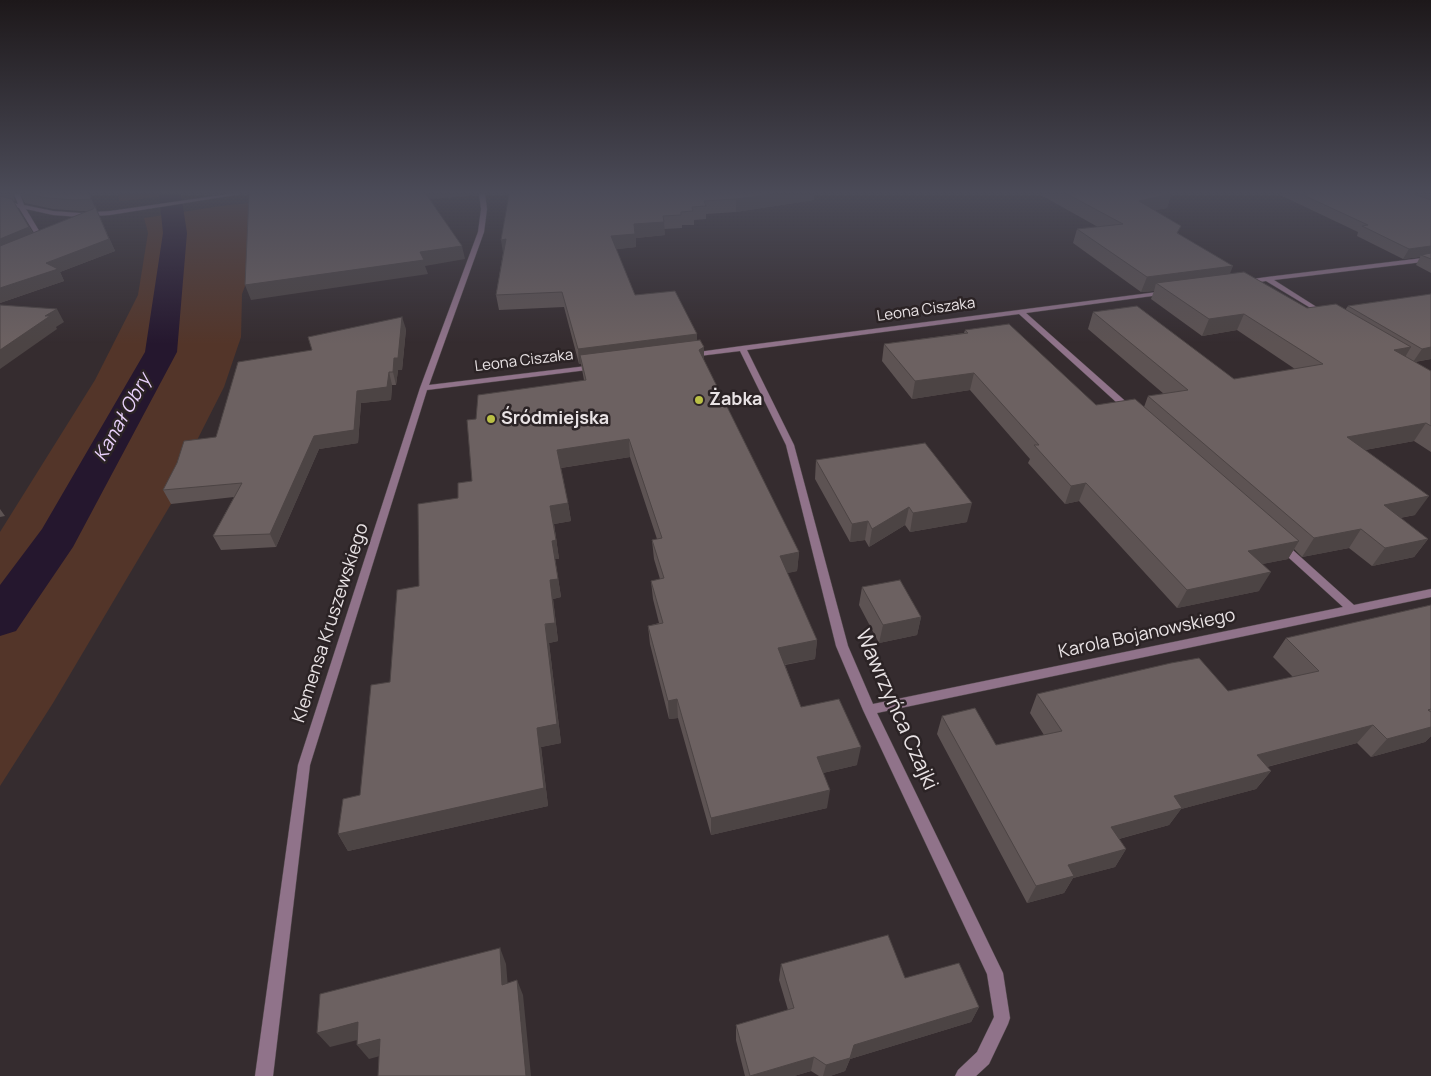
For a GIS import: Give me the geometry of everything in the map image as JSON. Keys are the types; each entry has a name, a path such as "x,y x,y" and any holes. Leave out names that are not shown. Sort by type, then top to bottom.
{"street":[{"name":"Klemensa Kruszewskiego","path":"264,1076 304,766 424,388 477,244"},
{"path":"1237,283 1431,258"},
{"path":"1267,280 1329,316"},
{"name":"Leona Ciszaka","path":"683,356 1178,291"},
{"path":"1019,311 1138,418"},
{"name":"Wawrzyńca Czajki","path":"742,348 790,445 842,646 869,710 995,973 1002,1018 983,1058 964,1076"},
{"name":"Leona Ciszaka","path":"424,388 605,365"},
{"path":"1271,537 1352,609"},
{"name":"Karola Bojanowskiego","path":"869,710 1431,593"}],"shaded area":[{"path":"146,244 251,244 252,268 242,294 241,337 224,387 190,454 186,471 171,504 53,703 0,786 0,532 95,380 138,295"}],"building":[{"path":"4,244 95,244 46,263 58,269 0,288 0,246"},
{"path":"247,244 461,244 462,246 420,252 424,260 245,285"},
{"path":"505,244 614,244 635,295 675,291 697,334 578,349 562,292 496,295"},
{"path":"1099,244 1196,244 1233,266 1147,277"},
{"path":"1399,244 1431,244 1431,246 1409,249"},
{"path":"1431,253 1431,259 1421,255"},
{"path":"1244,272 1307,308 1336,304 1411,347 1394,350 1431,371 1431,426 1426,423 1347,437 1429,496 1384,505 1428,539 1385,548 1361,529 1314,538 1148,396 1188,390 1093,312 1137,306 1234,379 1323,364 1244,314 1209,319 1156,283"},
{"path":"1431,294 1431,347 1422,349 1348,306"},
{"path":"0,305 57,309 45,316 50,316 0,350"},
{"path":"402,317 398,358 394,358 393,372 389,372 387,387 357,391 354,430 314,436 270,534 213,536 242,483 163,490 177,463 184,441 216,437 238,362 312,350 308,337"},
{"path":"1009,324 1096,405 1135,399 1299,541 1248,551 1271,572 1187,590 1086,483 1071,486 1034,445 1039,445 974,373 915,381 884,344 968,333 965,330"},
{"path":"700,340 704,347 699,350 799,552 780,556 817,640 778,648 801,707 839,699 861,747 817,757 830,790 711,818 677,699 668,701 648,626 663,623 651,581 664,578 652,540 662,538 629,439 557,450 568,503 550,506 556,540 552,541 558,579 550,580 555,623 545,624 557,724 537,728 544,788 338,834 343,799 360,795 371,685 390,682 397,590 419,586 418,504 458,498 458,483 472,481 467,420 476,419 478,395 586,380 580,355"},
{"path":"925,443 972,503 913,513 909,507 872,529 868,521 852,524 816,460"},
{"path":"900,580 921,617 883,625 862,587"},
{"path":"1431,605 1431,709 1428,710 1431,712 1431,727 1387,739 1373,725 1257,755 1271,771 1174,796 1182,808 1111,827 1126,849 1068,865 1074,876 1036,886 942,716 975,708 996,745 1062,731 1037,694 1199,658 1228,691 1319,671 1286,638"},
{"path":"888,935 905,978 959,963 979,1007 854,1045 850,1058 826,1065 814,1057 750,1076 736,1025 794,1008 781,964"},
{"path":"500,948 502,985 517,980 526,1076 378,1076 380,1039 357,1045 358,1022 317,1033 320,994"}],"waterway":[{"name":"Kanał Obry","path":"0,619 58,537 161,352 174,244"}],"place":[{"name":"Żabka","path":"699,400"},
{"name":"Śródmiejska","path":"491,419"}]}
